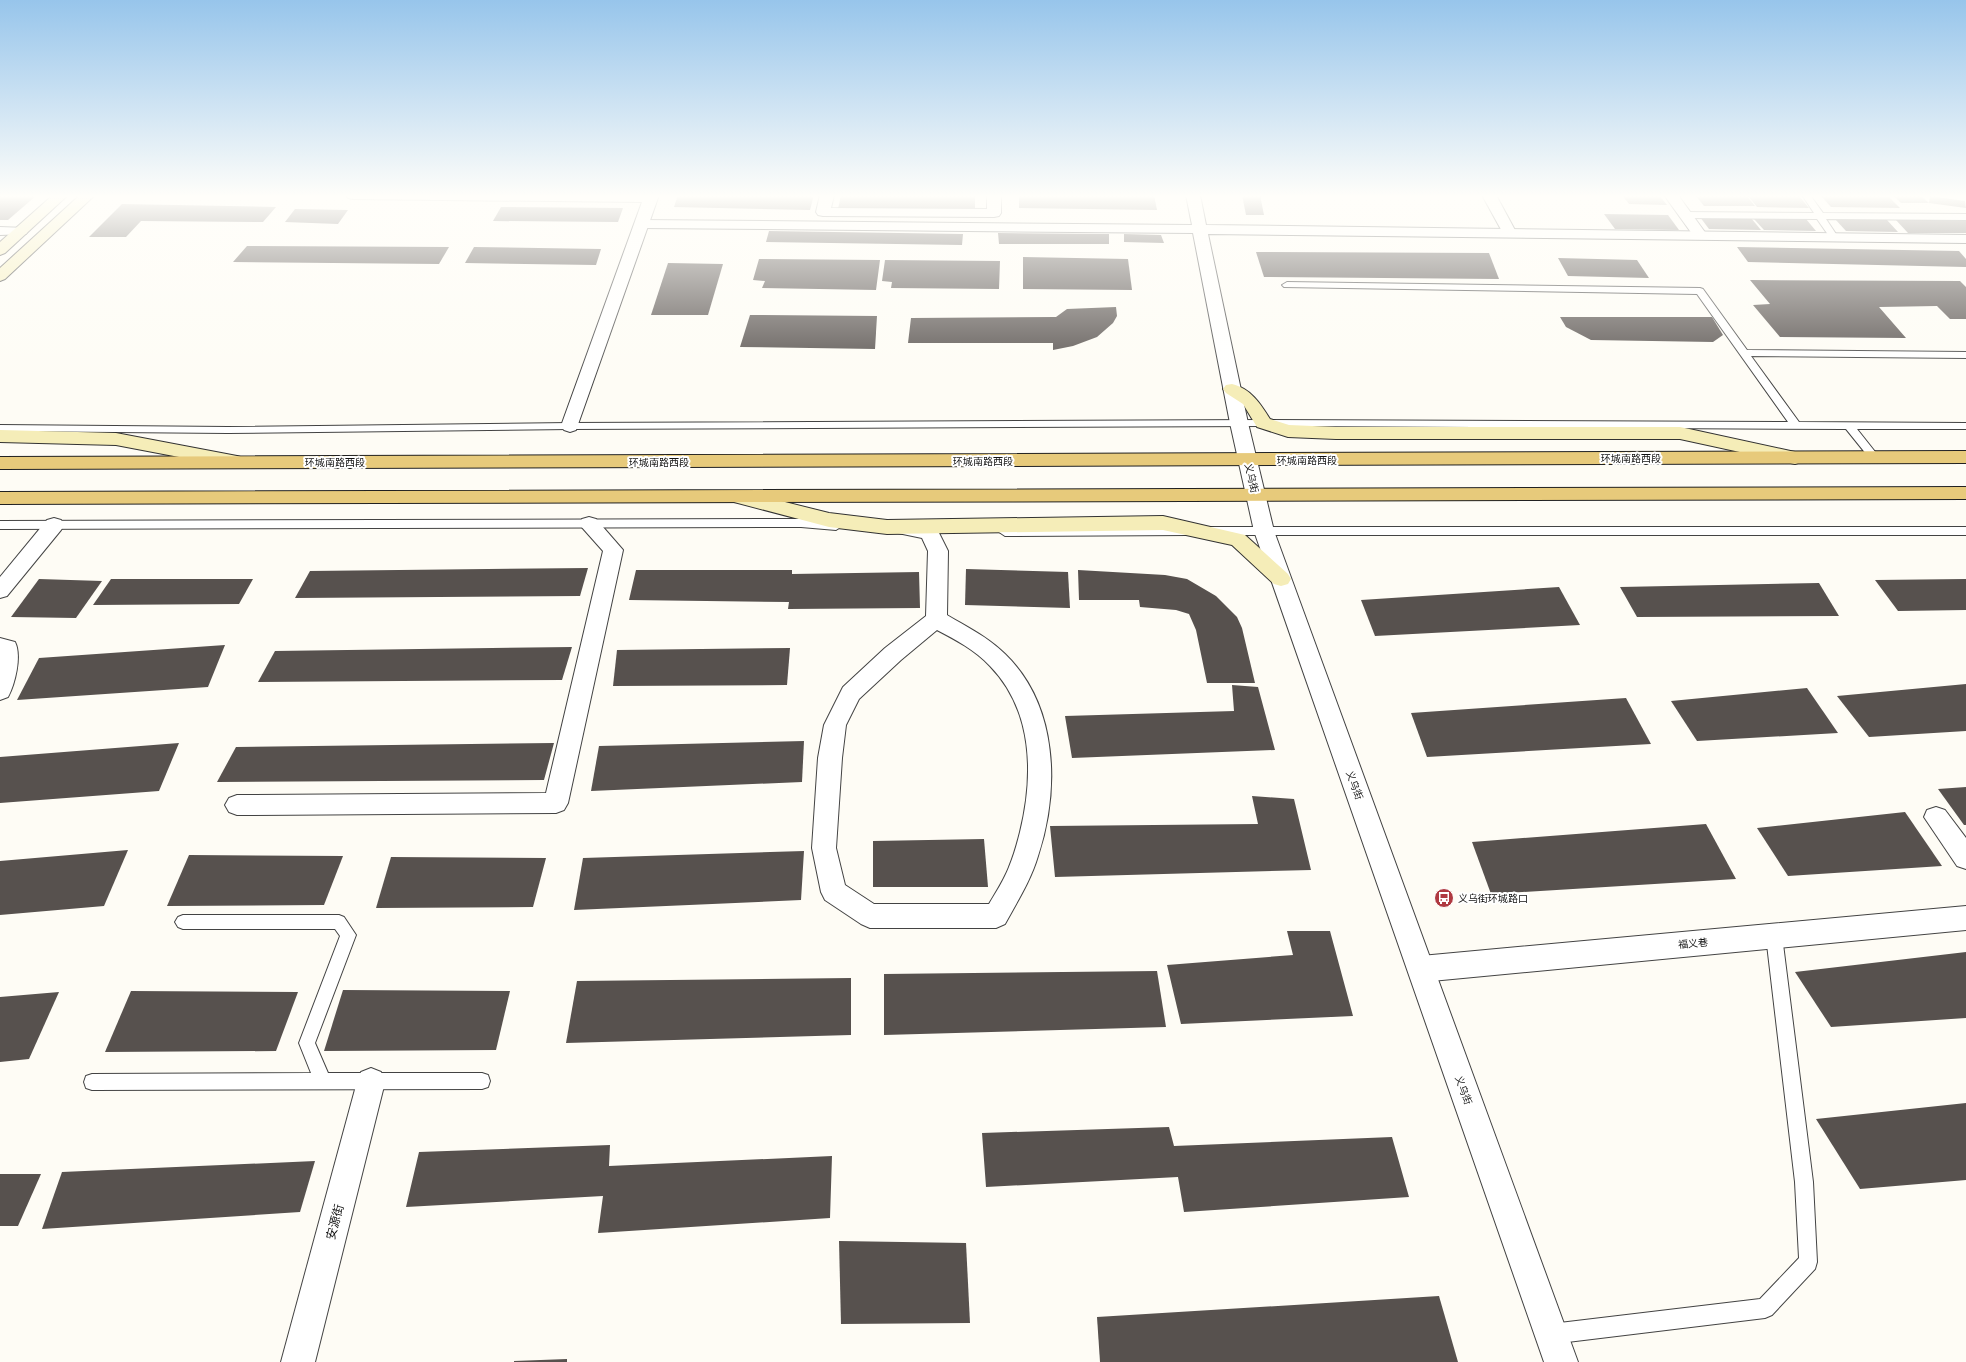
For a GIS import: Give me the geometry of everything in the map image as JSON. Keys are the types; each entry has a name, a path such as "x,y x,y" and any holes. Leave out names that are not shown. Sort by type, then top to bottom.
{"main road":[{"path":"0,276 19,259"},
{"path":"1232,389 1250,401 1263,423 1288,431 1336,433 1680,433 1795,458"},
{"path":"0,436 116,439 240,463"},
{"name":"环城南路西段","path":"0,464 1966,457"},
{"path":"0,498 1966,493"},
{"path":"741,497 829,520 899,527 1163,523 1238,540 1281,579"}],"street":[{"path":"570,426 630,259"},
{"name":"义乌街","path":"1207,259 1239,423 1264,531 1562,1362"},
{"path":"237,805 556,803 613,550 589,524"},
{"path":"0,591 54,525"},
{"path":"899,527 929,532 938,551 936,619 893,654 851,693 835,725 830,758 824,848 834,892 870,916 996,916 1025,859 1037,804 1040,775 1036,727 1024,692 999,661 971,640 936,619"},
{"path":"0,646 7,648 4,684 0,691"},
{"path":"1936,817 1964,853"},
{"name":"福义巷","path":"1421,969 1966,918"},
{"name":"安源街","path":"298,1362 371,1082"}],"lane":[{"path":"1287,284 1700,291 1796,426"},
{"path":"1744,353 1966,355"},
{"path":"0,428 228,430 570,426 1239,423 1966,426"},
{"path":"1849,426 1875,458"},
{"path":"0,525 801,523 929,532 1966,531"},
{"path":"183,922 339,922 348,935 307,1044 323,1082"},
{"path":"1551,1334 1765,1308 1808,1262 1804,1182 1774,936"},
{"path":"92,1082 482,1081"}],"building":[{"path":"236,259 442,259 439,264 233,262"},
{"path":"467,259 598,259 596,265 465,263"},
{"path":"759,259 880,260 876,290 762,288 765,281 753,280"},
{"path":"1023,259 1128,259 1132,290 1023,289"},
{"path":"1258,259 1491,259 1499,279 1264,277"},
{"path":"1558,259 1637,260 1649,278 1568,276"},
{"path":"1745,259 1966,259 1966,267 1748,262"},
{"path":"885,260 1000,261 999,289 891,288 892,282 882,281"},
{"path":"668,263 723,264 708,315 651,315"},
{"path":"1750,280 1960,281 1966,287 1966,319 1950,319 1937,306 1879,307 1906,338 1780,337 1753,305 1770,304"},
{"path":"1116,307 1117,316 1113,323 1097,337 1073,346 1053,350 1053,343 908,343 911,318 1056,317 1067,309"},
{"path":"750,315 877,316 875,349 740,347"},
{"path":"1560,317 1712,317 1723,335 1713,342 1591,340 1566,327"},
{"path":"588,568 580,596 295,598 310,571"},
{"path":"966,569 1068,572 1070,608 965,605"},
{"path":"636,570 792,570 792,574 919,572 920,608 788,609 789,602 629,600"},
{"path":"1078,570 1165,575 1187,579 1216,596 1237,617 1242,628 1255,683 1207,683 1196,630 1189,614 1176,610 1140,607 1139,600 1079,600"},
{"path":"39,579 102,581 76,618 11,617"},
{"path":"111,579 253,579 239,604 93,605"},
{"path":"1966,579 1966,610 1898,611 1875,580"},
{"path":"1819,583 1839,616 1637,617 1620,587"},
{"path":"1559,587 1580,625 1375,636 1361,600"},
{"path":"225,645 208,687 17,700 39,658"},
{"path":"572,647 562,680 258,682 275,651"},
{"path":"790,648 787,685 613,686 617,650"},
{"path":"1966,684 1966,731 1869,737 1837,696"},
{"path":"1232,685 1258,687 1275,750 1072,758 1065,716 1234,711"},
{"path":"1807,688 1838,733 1697,741 1671,701"},
{"path":"1626,698 1651,744 1427,757 1411,713"},
{"path":"804,741 802,782 591,791 599,746"},
{"path":"179,743 159,791 0,803 0,757"},
{"path":"554,743 544,780 217,782 236,747"},
{"path":"1966,787 1966,825 1964,825 1938,789"},
{"path":"1252,796 1294,799 1311,870 1055,877 1050,826 1258,824"},
{"path":"1905,812 1942,866 1788,876 1757,828"},
{"path":"1706,824 1736,879 1491,894 1472,842"},
{"path":"984,839 988,887 873,887 873,841"},
{"path":"128,850 104,906 0,915 0,861"},
{"path":"804,851 801,900 574,910 583,858"},
{"path":"189,855 343,856 324,905 167,906"},
{"path":"391,857 546,858 533,907 376,908"},
{"path":"1287,931 1330,931 1353,1016 1181,1024 1167,965 1293,955"},
{"path":"1966,952 1966,1018 1831,1027 1795,972"},
{"path":"1157,971 1166,1027 884,1035 884,974"},
{"path":"851,978 851,1035 566,1043 577,981"},
{"path":"343,990 510,991 496,1050 324,1051"},
{"path":"131,991 298,992 276,1051 105,1052"},
{"path":"59,992 29,1059 0,1062 0,997"},
{"path":"1966,1103 1966,1180 1860,1189 1816,1119"},
{"path":"1169,1127 1174,1146 1392,1137 1409,1197 1184,1212 1178,1177 986,1187 982,1133"},
{"path":"610,1145 609,1166 832,1156 830,1218 598,1233 603,1196 406,1207 419,1152"},
{"path":"315,1161 300,1212 42,1229 62,1172"},
{"path":"0,1174 41,1174 18,1226 0,1226"},
{"path":"839,1241 966,1243 970,1323 841,1324"},
{"path":"1439,1296 1458,1362 1100,1362 1097,1317"},
{"path":"567,1359 567,1362 514,1362 514,1361"}],"place":[{"name":"义乌街环城路口","path":"1444,898"}]}
